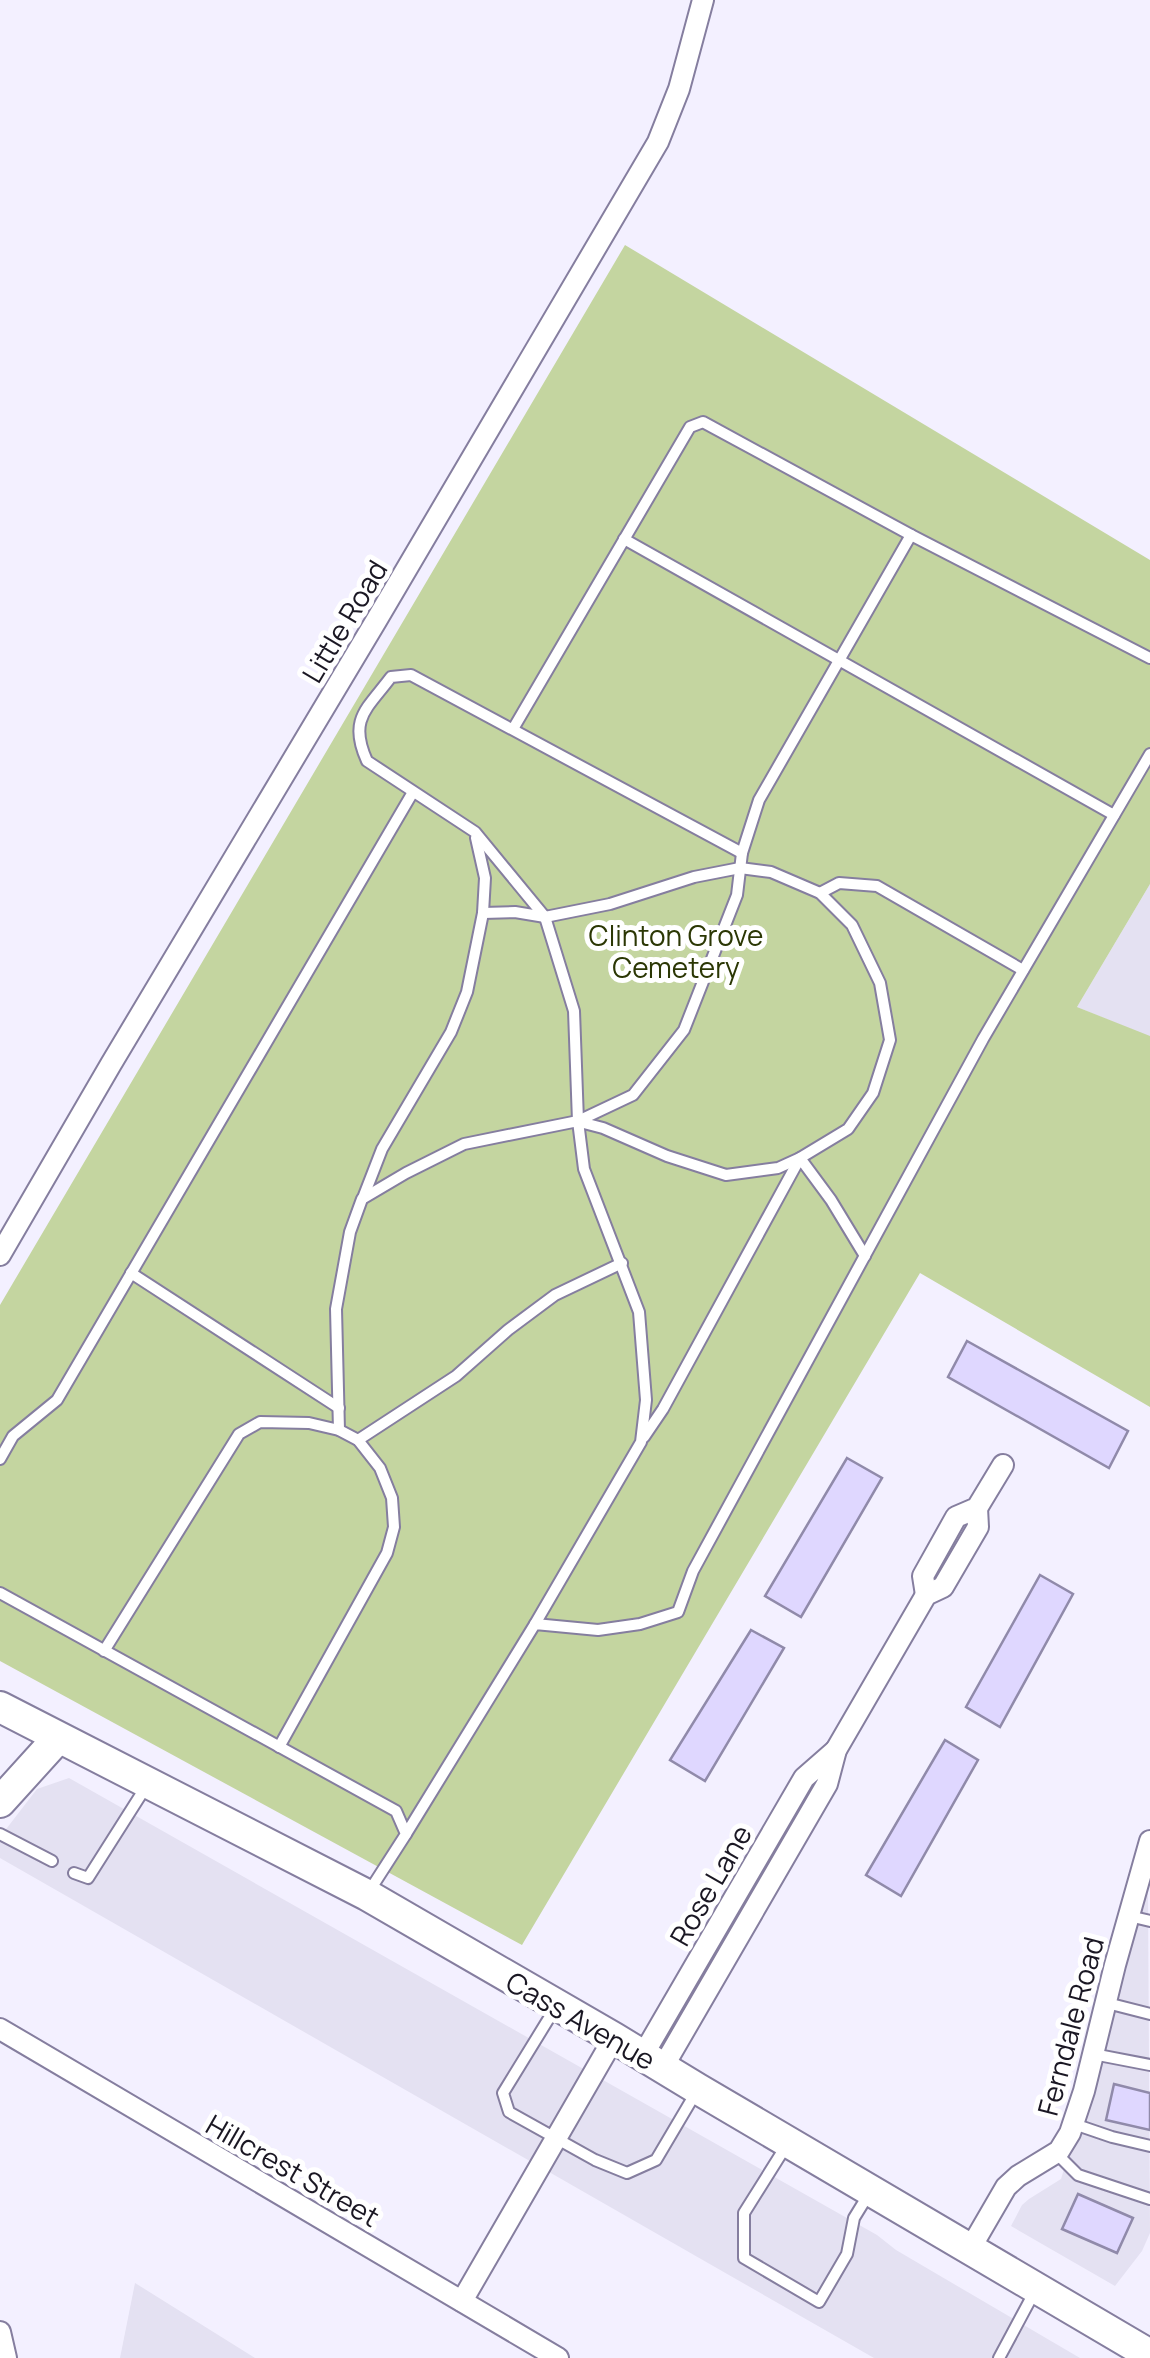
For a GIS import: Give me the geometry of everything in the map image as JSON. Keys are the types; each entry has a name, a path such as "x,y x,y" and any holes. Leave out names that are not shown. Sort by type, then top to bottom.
{"main road":[{"name":"Cass Avenue","path":"0,1707 367,1895 1150,2355"},
{"path":"0,1802 58,1738"}],"street":[{"name":"Little Road","path":"0,1255 658,142 679,90 703,0"},
{"name":"Rose Lane","path":"653,2061 804,1778 836,1750 926,1594 943,1587 978,1527 977,1508 1003,1465"},
{"name":"Ferndale Road","path":"970,2249 1006,2187 1056,2153 1074,2124 1106,2003 1140,1918 1150,1840"},
{"name":"Hillcrest Street","path":"0,2030 558,2358"},
{"path":"462,2301 614,2038"}],"lane":[{"path":"513,729 690,427 703,422 1150,658"},
{"path":"362,1199 464,1144 578,1121 634,1095 684,1030 737,895 742,852 759,800 911,535"},
{"path":"624,539 1114,815"},
{"path":"641,1442 646,1400 639,1312 584,1168 578,1121 574,1011 545,917 475,832 367,761 360,745 358,721 391,676 410,674 742,852"},
{"path":"534,1624 598,1630 640,1624 678,1612 693,1572 983,1039 1150,754"},
{"path":"0,1459 13,1436 57,1400 413,792"},
{"path":"339,1430 336,1309 350,1232 382,1149 450,1032 467,992 483,913 485,878 475,832"},
{"path":"483,913 545,917 610,904 694,877 740,868 772,872 820,893 852,925 880,982 890,1040 873,1093 848,1129 800,1158 778,1168 726,1174 578,1121"},
{"path":"820,893 838,883 877,886 1023,970"},
{"path":"800,1158 865,1256"},
{"path":"367,1895 673,1392 800,1158"},
{"path":"358,1440 456,1376 555,1295 622,1263"},
{"path":"131,1274 338,1408"},
{"path":"104,1651 238,1434 260,1422 309,1424 339,1430 358,1440 380,1468 392,1498 394,1527 387,1553 279,1747"},
{"path":"0,1593 396,1812 406,1834"},
{"path":"74,1873 88,1878 148,1784"},
{"path":"0,1834 52,1861"},
{"path":"1106,2003 1150,2014"},
{"path":"558,2005 504,2093 510,2112 595,2160 627,2172 656,2160 698,2090"},
{"path":"1093,2054 1150,2065"},
{"path":"1074,2124 1150,2146"},
{"path":"789,2141 744,2213 744,2258 819,2302 847,2254 854,2218 871,2191"},
{"path":"1056,2153 1078,2175 1150,2199"},
{"path":"999,2358 1037,2288"}],"shaded area":[{"path":"1150,884 1150,1037 1077,1007"},
{"path":"69,1778 877,2235 1080,2358 874,2358 0,1858 0,1837 37,1789"},
{"path":"1148,1891 1150,2233 1142,2251 1115,2286 1011,2226 1022,2205 1061,2179"},
{"path":"135,2283 255,2358 120,2358"}],"green space":[{"name":"Clinton Grove Cemetery","path":"625,245 1150,560 1150,884 1077,1007 1150,1036 1150,1407 920,1273 522,1945 0,1661 0,1305"}],"building":[{"path":"967,1341 1128,1431 1109,1468 948,1377"},
{"path":"847,1458 882,1478 801,1617 765,1596"},
{"path":"1040,1575 1073,1594 1000,1727 966,1707"},
{"path":"751,1630 784,1648 705,1781 670,1760"},
{"path":"945,1740 978,1760 901,1896 866,1875"},
{"path":"1114,2084 1150,2093 1150,2130 1106,2120"},
{"path":"1078,2194 1133,2218 1117,2253 1062,2229"}]}
